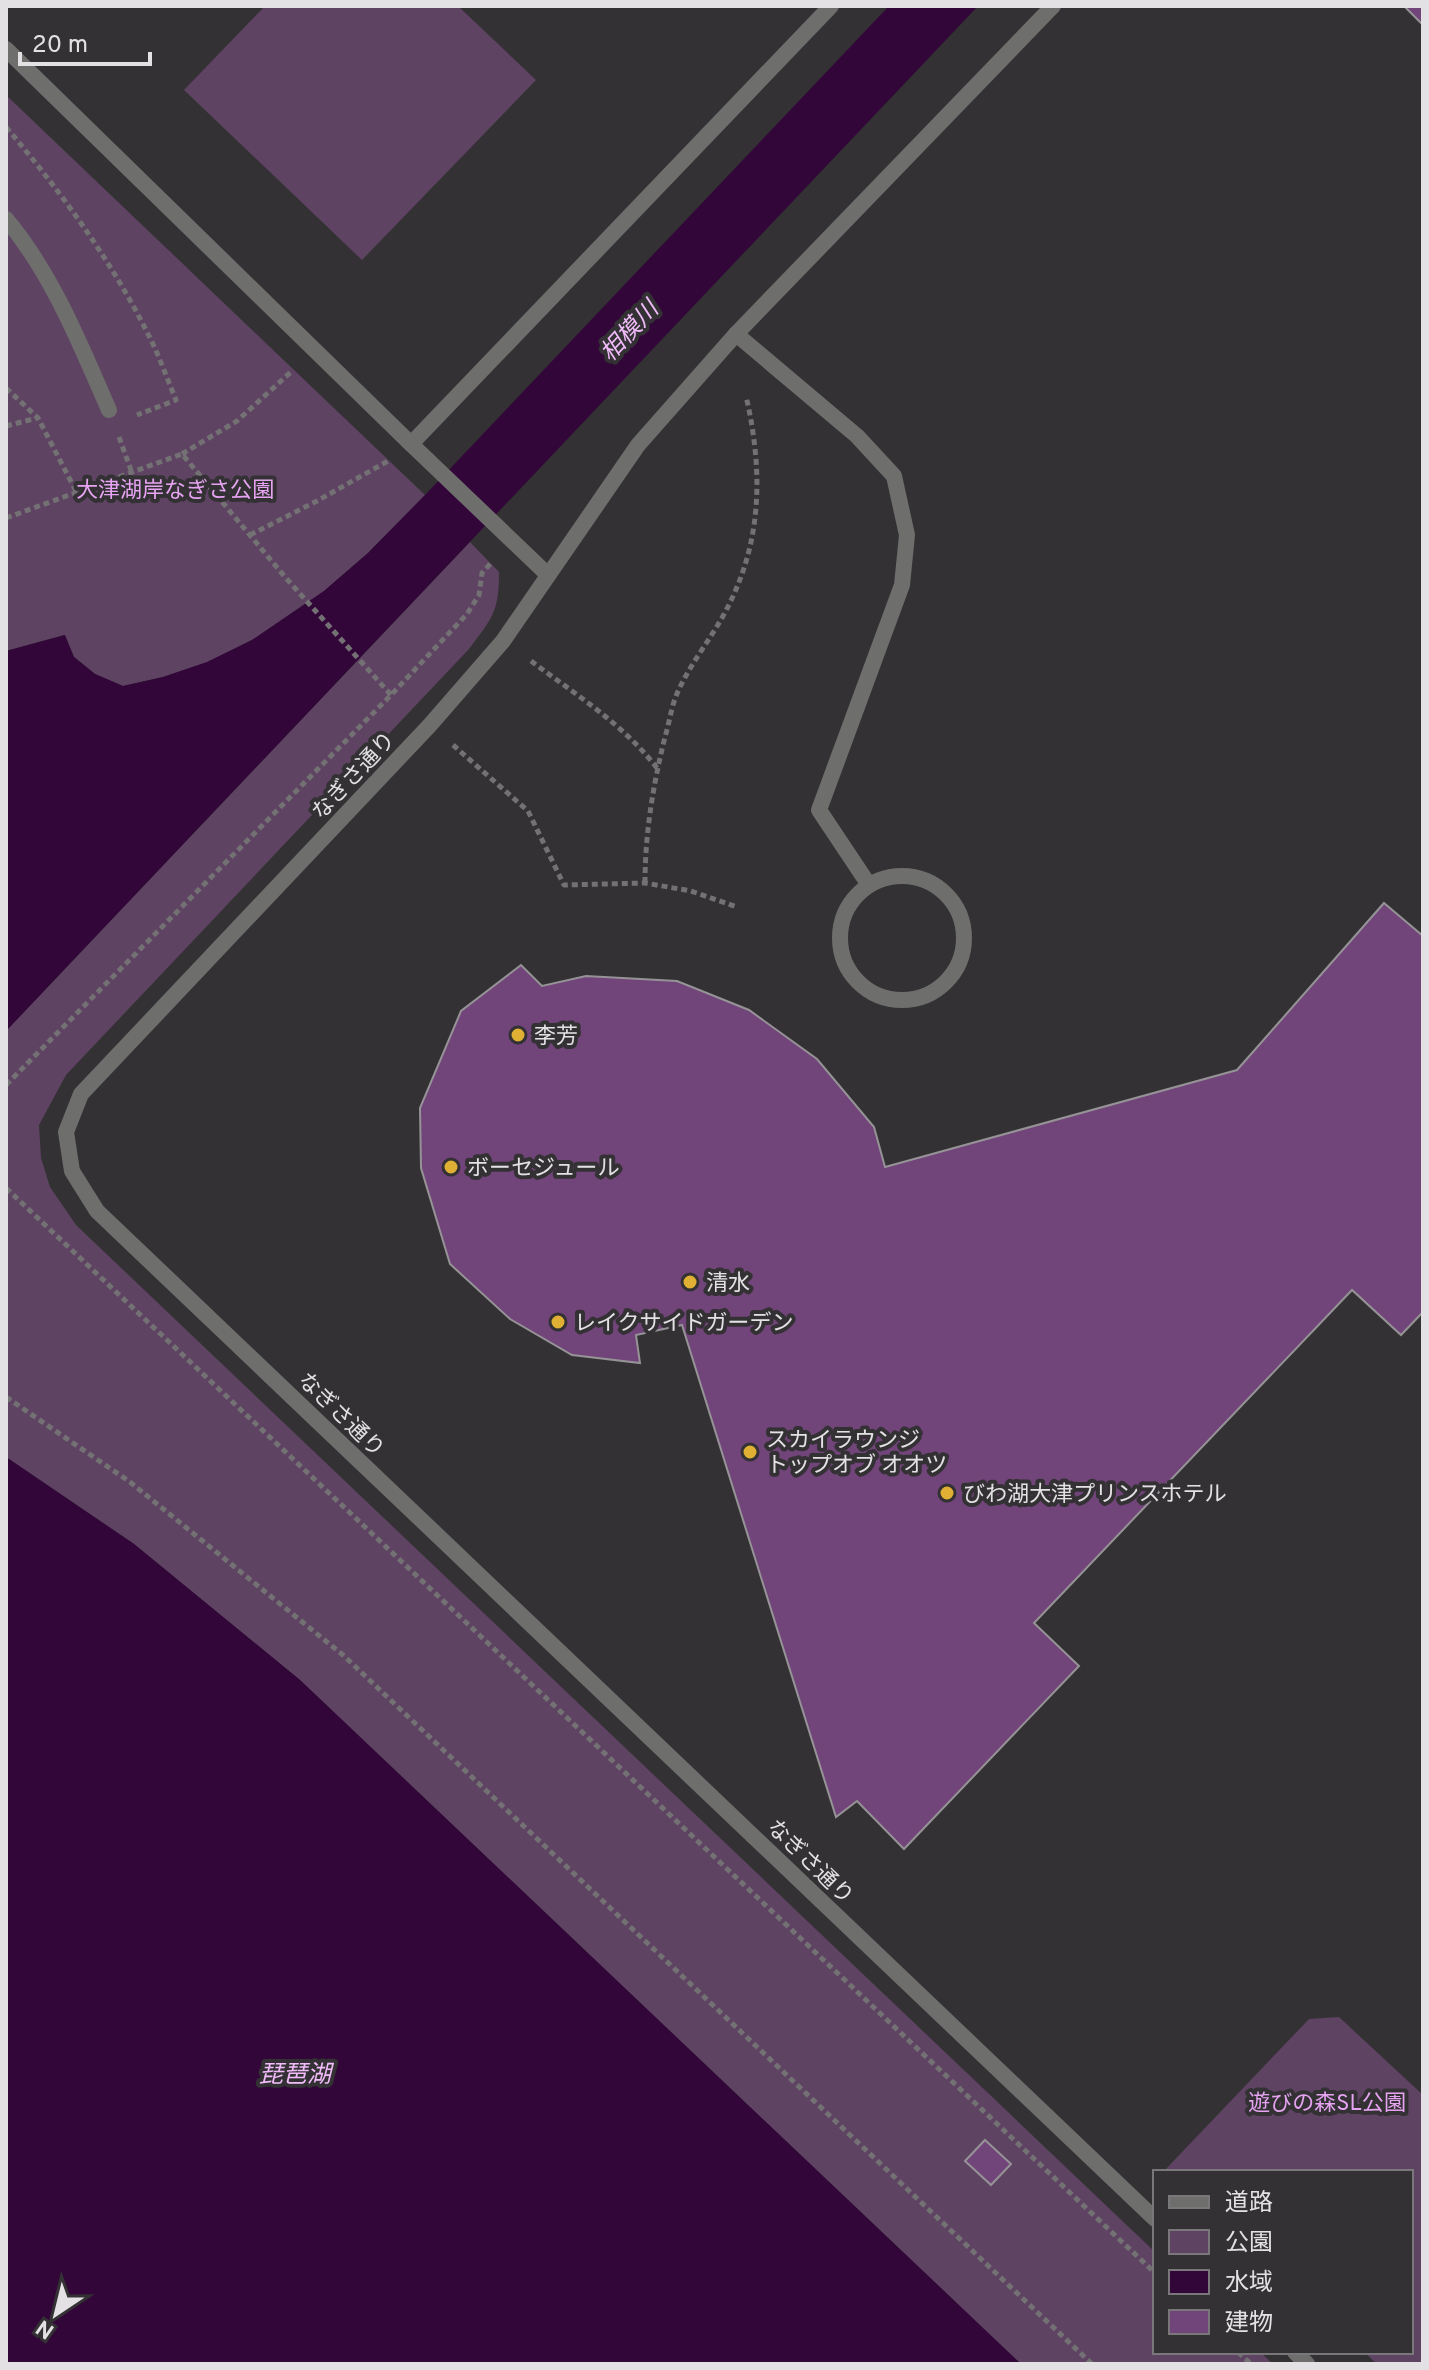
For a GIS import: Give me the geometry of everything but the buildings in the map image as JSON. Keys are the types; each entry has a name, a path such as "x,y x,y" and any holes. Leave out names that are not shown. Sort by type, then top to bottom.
{"street":[{"path":"411,444 831,6"},
{"name":"なぎさ通り","path":"1053,6 736,334 638,445 503,641 430,725 81,1094 66,1132 72,1171 97,1211 1153,2217"},
{"path":"6,49 548,575"},
{"path":"6,219 23,240 71,322 111,417"},
{"path":"736,334 857,436 894,476 907,535 902,585 819,810 869,885"},
{"path":"907,876 927,881 943,892 956,907 963,925 964,945 959,963 949,980 933,993 913,1000 891,1000 871,993 854,979 843,960 839,939 843,918 853,899 869,885 888,878 907,876"}],"path":[{"path":"6,127 48,177 124,289 153,343 176,400 111,417 132,473"},
{"path":"6,518 182,454 237,421 294,370"},
{"path":"6,388 38,418 77,493"},
{"path":"645,883 645,847 657,769 676,697 737,589 757,517 753,426 746,396"},
{"path":"6,426 38,418"},
{"path":"250,535 365,474 411,444"},
{"path":"182,454 285,577 391,695"},
{"path":"6,1085 467,614 479,595 482,573 491,563"},
{"path":"531,661 619,727 657,769"},
{"path":"430,725 528,811 564,885 645,883 691,891 737,907"},
{"path":"6,1188 1153,2271"},
{"path":"6,1397 130,1482 343,1655 1092,2364"}],"green space":[{"path":"265,6 458,6 536,80 362,260 184,90"},
{"name":"大津湖岸なぎさ公園","path":"6,95 425,495 368,553 324,591 252,640 208,662 163,677 123,686 95,674 74,657 64,635 6,651"},
{"path":"470,542 499,572 498,597 489,622 469,649 66,1075 39,1125 41,1158 50,1187 76,1225 1153,2250 1153,2354 1262,2354 1273,2364 1021,2364 300,1680 134,1544 6,1457 6,1031"},
{"name":"遊びの森SL公園","path":"1339,2017 1423,2095 1423,2364 1377,2364 1366,2354 1413,2354 1413,2170 1165,2170 1309,2019"}],"water":[{"name":"相模川","path":"889,6 978,6 6,1031 6,651 65,635 74,657 95,674 123,686 207,662 252,640 324,591 368,553 425,495"},
{"name":"琵琶湖","path":"6,1457 134,1544 300,1680 1021,2364 6,2364"}],"place":[{"name":"李芳","path":"518,1035"},
{"name":"ボーセジュール","path":"451,1167"},
{"name":"清水","path":"690,1282"},
{"name":"レイクサイドガーデン","path":"558,1322"},
{"name":"スカイラウンジ トップオブ オオツ","path":"750,1452"},
{"name":"びわ湖大津プリンスホテル","path":"947,1493"}]}
